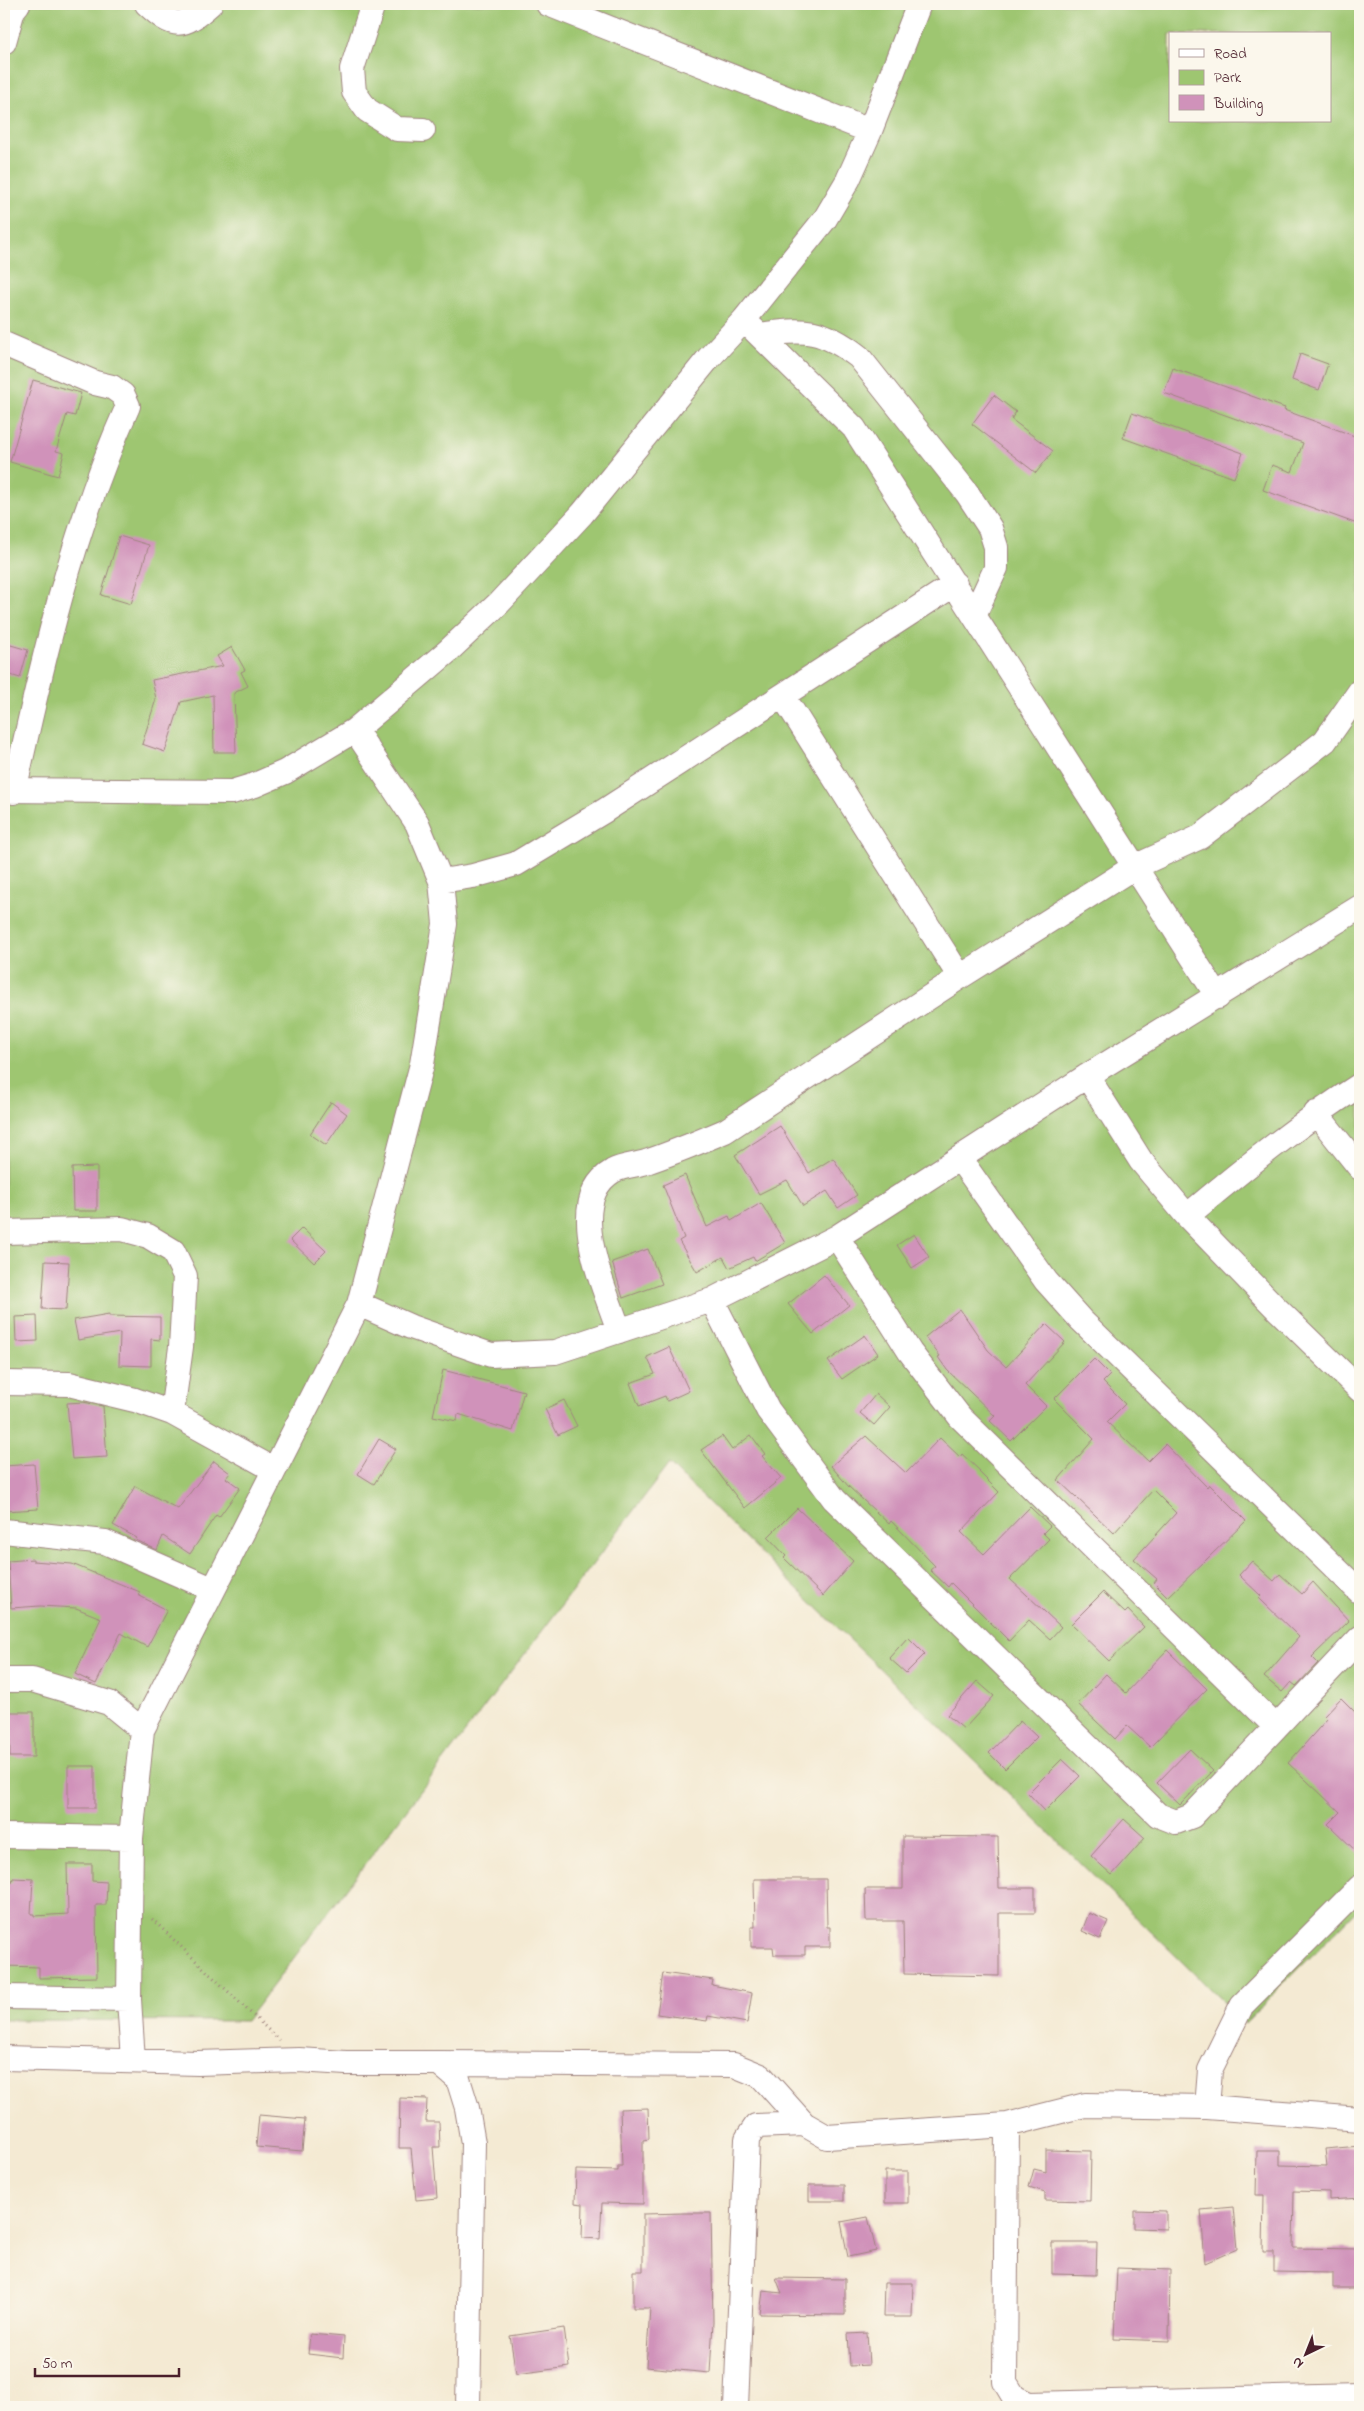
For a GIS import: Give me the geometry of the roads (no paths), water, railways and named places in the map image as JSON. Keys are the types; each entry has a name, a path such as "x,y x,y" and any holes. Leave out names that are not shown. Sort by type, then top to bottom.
{"street":[{"path":"147,4 171,23 185,23 210,4"},
{"path":"373,4 352,69 354,92 367,110 397,129 423,130"},
{"path":"548,4 870,131"},
{"path":"4,344 95,383 112,387 123,395 128,406 84,521 40,669 9,791 232,792 255,785 285,772 355,730 448,652 499,603 582,514 708,359 752,327 825,219 848,180 870,131 919,4"},
{"path":"4,42 12,7"},
{"path":"752,327 854,428 1218,997"},
{"path":"752,327 817,333 846,347 859,358 967,493 990,528 996,547 996,568 974,613"},
{"path":"441,881 473,876 516,864 604,811 955,584"},
{"path":"619,1331 588,1235 588,1212 598,1185 614,1171 683,1149 725,1131 960,977 1134,867 1200,837 1325,741 1360,691"},
{"path":"783,696 960,977"},
{"path":"133,2061 129,1998 131,1838 142,1730 273,1469 359,1304 422,1064 445,924 441,881 417,823 355,730"},
{"path":"359,1304 411,1327 491,1355 555,1352 712,1300 837,1237 1086,1076 1218,997 1360,907"},
{"path":"1086,1076 1141,1161 1187,1216 1274,1306 1360,1390"},
{"path":"1187,1216 1239,1172 1316,1113 1360,1085"},
{"path":"1316,1113 1360,1168"},
{"path":"960,1159 1046,1281 1080,1320 1360,1592"},
{"path":"4,1232 122,1229 148,1236 173,1250 185,1276 181,1347 172,1413"},
{"path":"837,1237 910,1352 960,1417 1276,1727"},
{"path":"712,1300 768,1410 834,1500 1158,1815 1176,1822 1192,1816 1360,1638"},
{"path":"4,1384 69,1384 135,1400 172,1413 273,1469"},
{"path":"4,1531 105,1542 212,1589"},
{"path":"4,1680 32,1680 110,1703 142,1730"},
{"path":"4,1836 131,1838"},
{"path":"1207,2108 1210,2070 1242,2005 1360,1886"},
{"path":"4,1997 129,1998"},
{"path":"4,2058 198,2063 300,2060 346,2063 734,2065 761,2076 804,2124 827,2137 1007,2125 1085,2105 1207,2108 1360,2119"},
{"path":"439,2064 458,2079 467,2108 472,2142 468,2407"},
{"path":"736,2407 747,2139 756,2126 804,2124"},
{"path":"1007,2125 1005,2382 1014,2397 1029,2404 1360,2396"}]}
